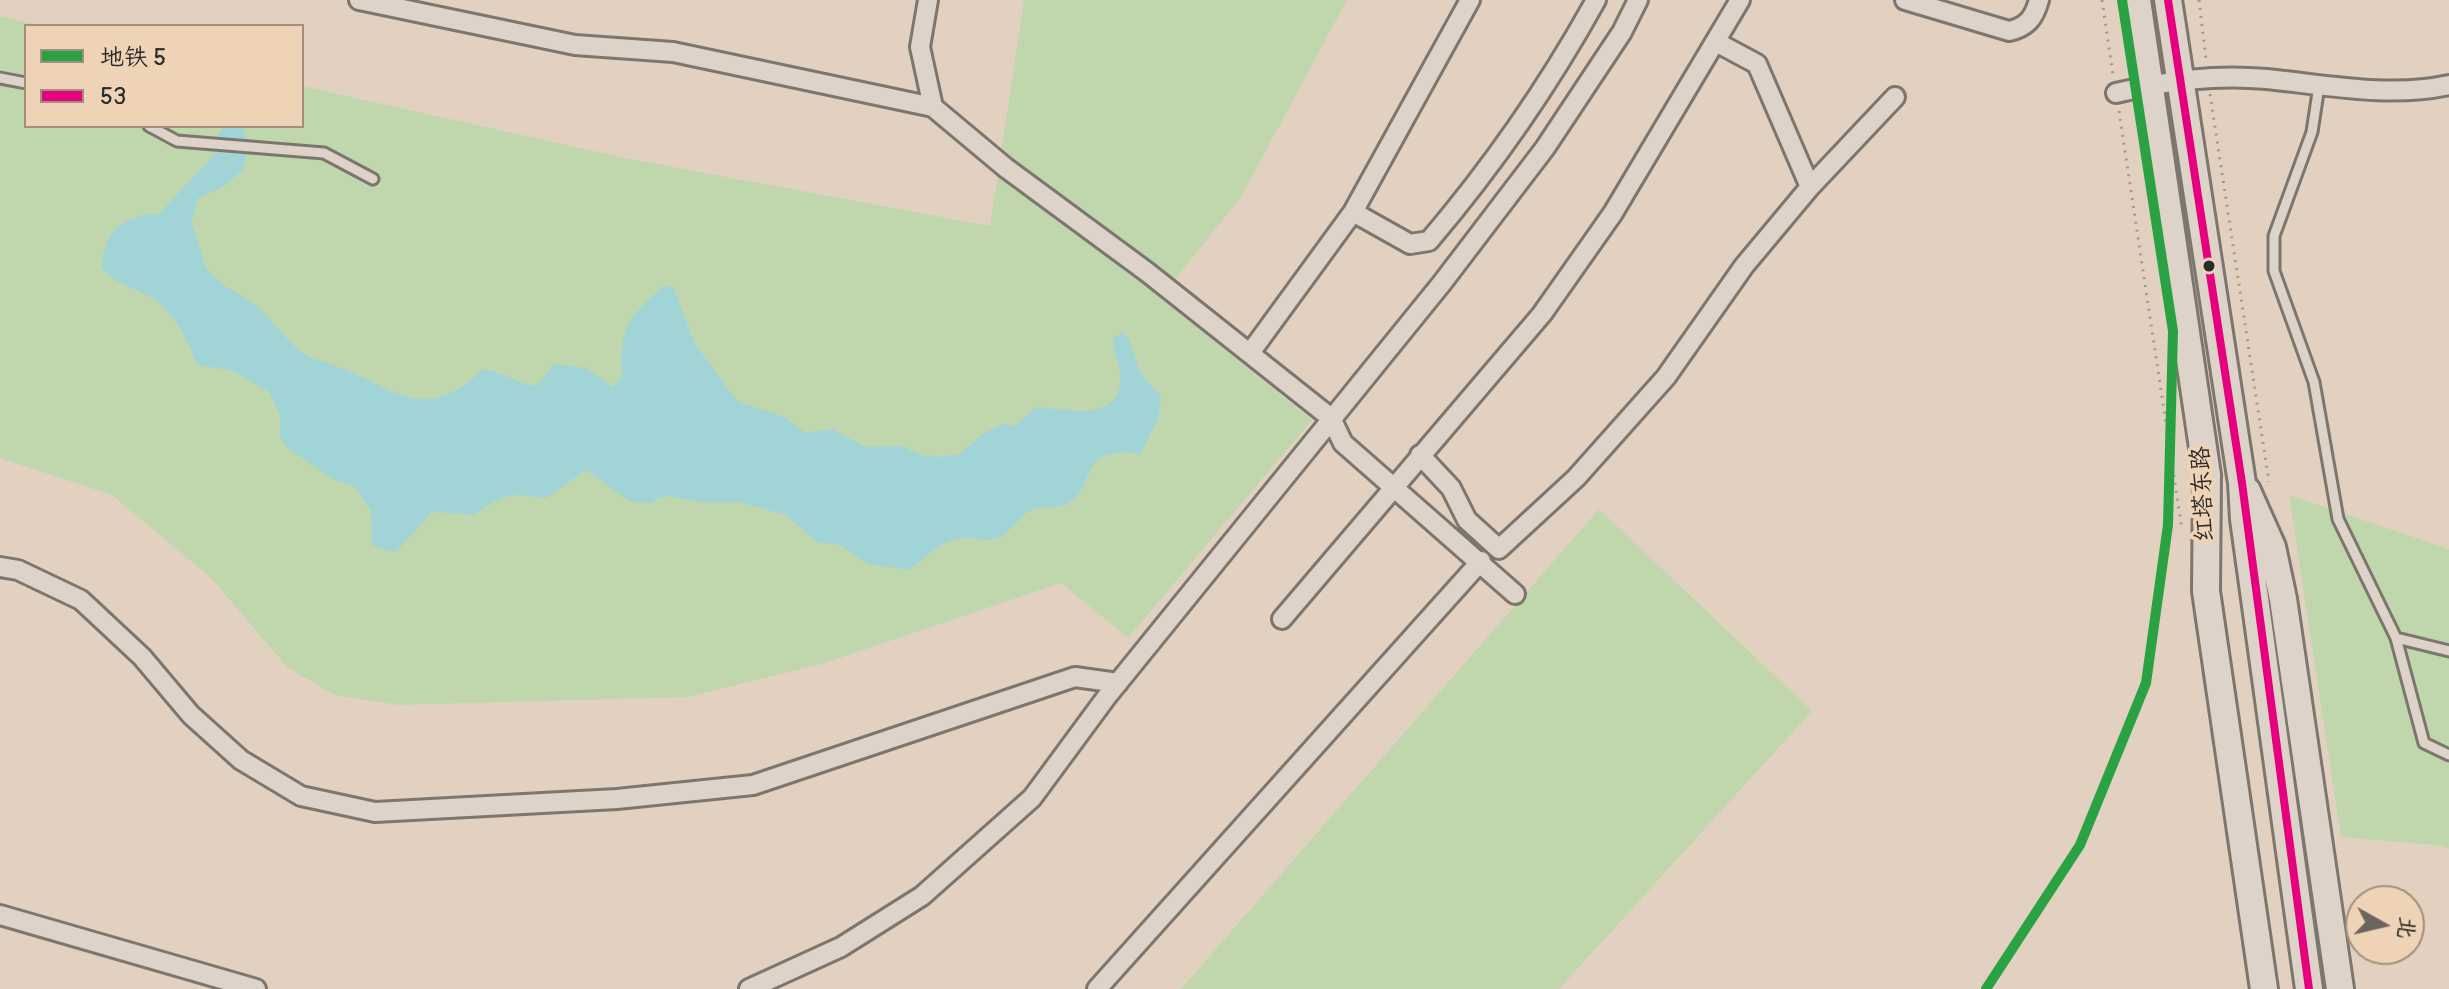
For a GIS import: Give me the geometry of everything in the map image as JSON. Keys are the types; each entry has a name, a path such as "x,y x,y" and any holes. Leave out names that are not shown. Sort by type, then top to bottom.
{"main road":[{"name":"红塔东路","path":"2137,0 2207,475 2206,591 2264,989"},
{"name":"红塔东路","path":"2168,0 2209,244 2309,989"},
{"path":"2242,483 2272,547 2283,599 2340,989"}],"street":[{"path":"359,0 575,45 673,52 933,107 1006,168 1331,418 1343,443 1515,594"},
{"path":"928,0 920,47 933,107"},
{"path":"1250,353 1353,212 1470,0"},
{"path":"1353,212 1410,244 1429,241 1470,193 1574,40 1596,0"},
{"path":"749,989 841,947 922,896 964,862 1032,798 1118,683 1442,283 1545,148 1622,32 1638,0"},
{"path":"1282,619 1542,314 1613,213 1740,0"},
{"path":"1905,0 2009,31 2023,28 2035,15 2039,0"},
{"path":"1716,42 1757,64 1810,187"},
{"path":"2116,93 2180,78 2264,79 2319,86 2427,90 2449,85"},
{"path":"1420,455 1451,488 1467,520 1499,549 1576,478 1666,377 1744,266 1810,187 1895,97"},
{"path":"1097,989 1481,561"},
{"path":"0,567 18,570 81,600 142,657 191,715 241,760 301,796 375,812 617,799 753,785 1075,677 1118,683"},
{"path":"0,915 256,989"}],"lane":[{"path":"0,78 24,83"},
{"path":"2319,86 2312,132 2274,236 2274,271 2314,382 2338,519 2396,638 2424,743 2449,755"},
{"path":"153,128 177,141 324,153 373,179"},
{"path":"2396,638 2449,651"}],"path":[{"path":"2102,0 2185,543"},
{"path":"2199,0 2229,240 2270,494 2259,515"}],"green space":[{"path":"1024,0 1347,0 1241,197 1160,298 1312,420 1128,638 1061,583 822,664 689,697 398,705 335,695 288,668 211,578 112,495 0,458 0,16 34,24 24,24 24,128 304,128 304,86 625,158 990,226"},
{"path":"2289,495 2449,549 2449,849 2444,846 2341,837"},
{"path":"1599,509 1812,711 1559,989 1181,989"}],"water":[{"path":"223,128 244,128 247,146 243,170 222,187 198,198 191,225 212,276 258,307 300,351 404,396 419,399 449,394 484,369 536,386 554,364 586,368 612,387 622,377 622,346 628,325 642,306 664,286 673,287 695,344 738,402 784,417 806,433 833,429 865,447 901,446 921,455 939,457 960,454 984,433 1003,424 1015,426 1036,407 1090,410 1103,408 1113,401 1119,391 1120,375 1113,338 1121,333 1127,336 1141,373 1161,395 1158,419 1140,454 1119,453 1096,462 1076,497 1067,504 1031,510 1003,535 994,539 954,539 909,570 868,564 841,545 817,542 786,515 739,502 708,503 666,496 648,503 630,501 586,470 546,498 507,496 474,515 432,512 396,552 372,545 371,511 355,487 335,480 285,446 280,436 280,415 269,392 235,372 197,364 184,336 166,310 150,297 114,279 102,267 107,244 118,227 135,218 159,214 217,152 216,138"}],"metro line":[{"name":"5","path":"1986,989 2080,845 2146,683 2168,525 2173,331 2122,0"}],"transit line":[{"name":"53","path":"2168,0 2242,483 2309,989"}]}
